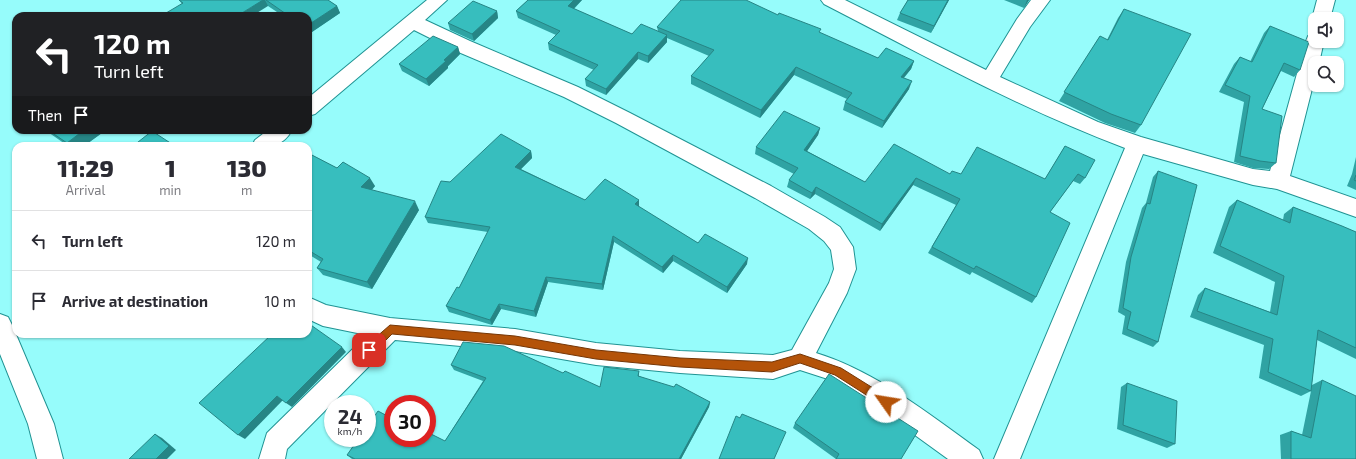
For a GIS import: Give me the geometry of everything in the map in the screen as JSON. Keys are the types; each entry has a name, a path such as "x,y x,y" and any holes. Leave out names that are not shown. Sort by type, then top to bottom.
{"street":[{"path":"312,106 438,0"},
{"path":"830,0 989,80 1091,127 1137,144 1253,177 1278,181 1356,208"},
{"path":"989,80 1023,23 1040,0"},
{"path":"1323,12 1326,0"},
{"path":"413,22 463,46 571,92 624,118 762,192 816,223 832,234 842,247 846,269 840,286 800,358"},
{"path":"1278,181 1313,48"},
{"path":"267,142 277,134"},
{"path":"1007,459 1137,144"},
{"path":"312,310 323,315 390,329 515,340 596,354 680,362 772,367 800,358 838,371 910,416 970,459"},
{"path":"0,325 41,424 50,459"},
{"path":"272,459 276,442 390,329"}],"building":[{"path":"179,0 263,0 244,12 168,12 183,3"},
{"path":"266,0 328,0 337,6 312,22 312,12 283,12"},
{"path":"528,0 574,0 568,6 632,34 641,24 667,35 648,56 638,52 606,89 585,79 598,65 548,43 560,31 516,11"},
{"path":"681,0 746,0 778,15 779,13 821,29 819,32 878,58 886,48 914,61 901,77 912,81 884,121 845,102 852,93 796,67 761,110 691,76 714,50 657,27"},
{"path":"908,0 948,0 934,26 900,13"},
{"path":"473,1 497,11 472,34 448,23"},
{"path":"1124,9 1191,34 1141,125 1111,114 1064,92 1100,36 1108,40"},
{"path":"1270,26 1308,42 1300,70 1284,63 1262,109 1282,116 1276,163 1240,156 1250,96 1225,85 1240,57 1252,62"},
{"path":"433,36 458,47 444,60 446,61 426,79 399,64"},
{"path":"784,111 820,128 804,150 865,182 894,144 950,174 952,171 961,174 977,147 1045,179 1065,146 1095,160 1085,178 1078,174 1050,212 1070,223 1036,297 976,266 974,269 932,247 960,199 916,178 882,224 816,187 812,193 789,180 798,168 756,147"},
{"path":"54,134 79,134 68,142 66,142"},
{"path":"148,134 157,134 169,142 138,142"},
{"path":"501,134 531,151 515,167 585,200 605,179 639,200 635,204 698,243 705,234 748,258 727,287 673,255 662,267 613,236 602,284 546,277 534,311 499,304 490,320 446,306 457,287 459,288 490,227 425,217 441,181 450,182"},
{"path":"312,155 337,168 343,162 370,178 361,187 415,201 367,282 317,268 323,259 312,252"},
{"path":"1158,171 1197,185 1158,342 1127,329 1131,312 1123,308 1131,257 1147,203 1150,204"},
{"path":"1237,200 1290,223 1293,207 1356,232 1356,348 1318,330 1311,391 1268,372 1273,339 1197,311 1205,288 1277,315 1284,276 1220,246"},
{"path":"312,326 342,347 286,403 277,396 238,435 199,403 268,338 312,338"},
{"path":"463,342 504,346 563,373 565,371 600,387 604,367 639,371 638,376 674,387 676,384 710,402 679,459 355,459 347,455 353,447 376,447 376,414 378,411 384,414 384,447 436,447 436,436 445,441 486,378 451,365"},
{"path":"829,374 918,431 901,459 836,459 839,454 795,423"},
{"path":"1322,380 1356,396 1356,459 1291,459 1291,431 1311,438"},
{"path":"1127,383 1177,401 1175,444 1123,425"},
{"path":"742,414 786,432 774,459 719,459 736,416 740,418"},
{"path":"155,434 169,446 156,459 129,459"}],"route":[{"path":"369,350 390,329 515,340 596,354 680,362 772,367 800,358 838,371 886,402"}]}
